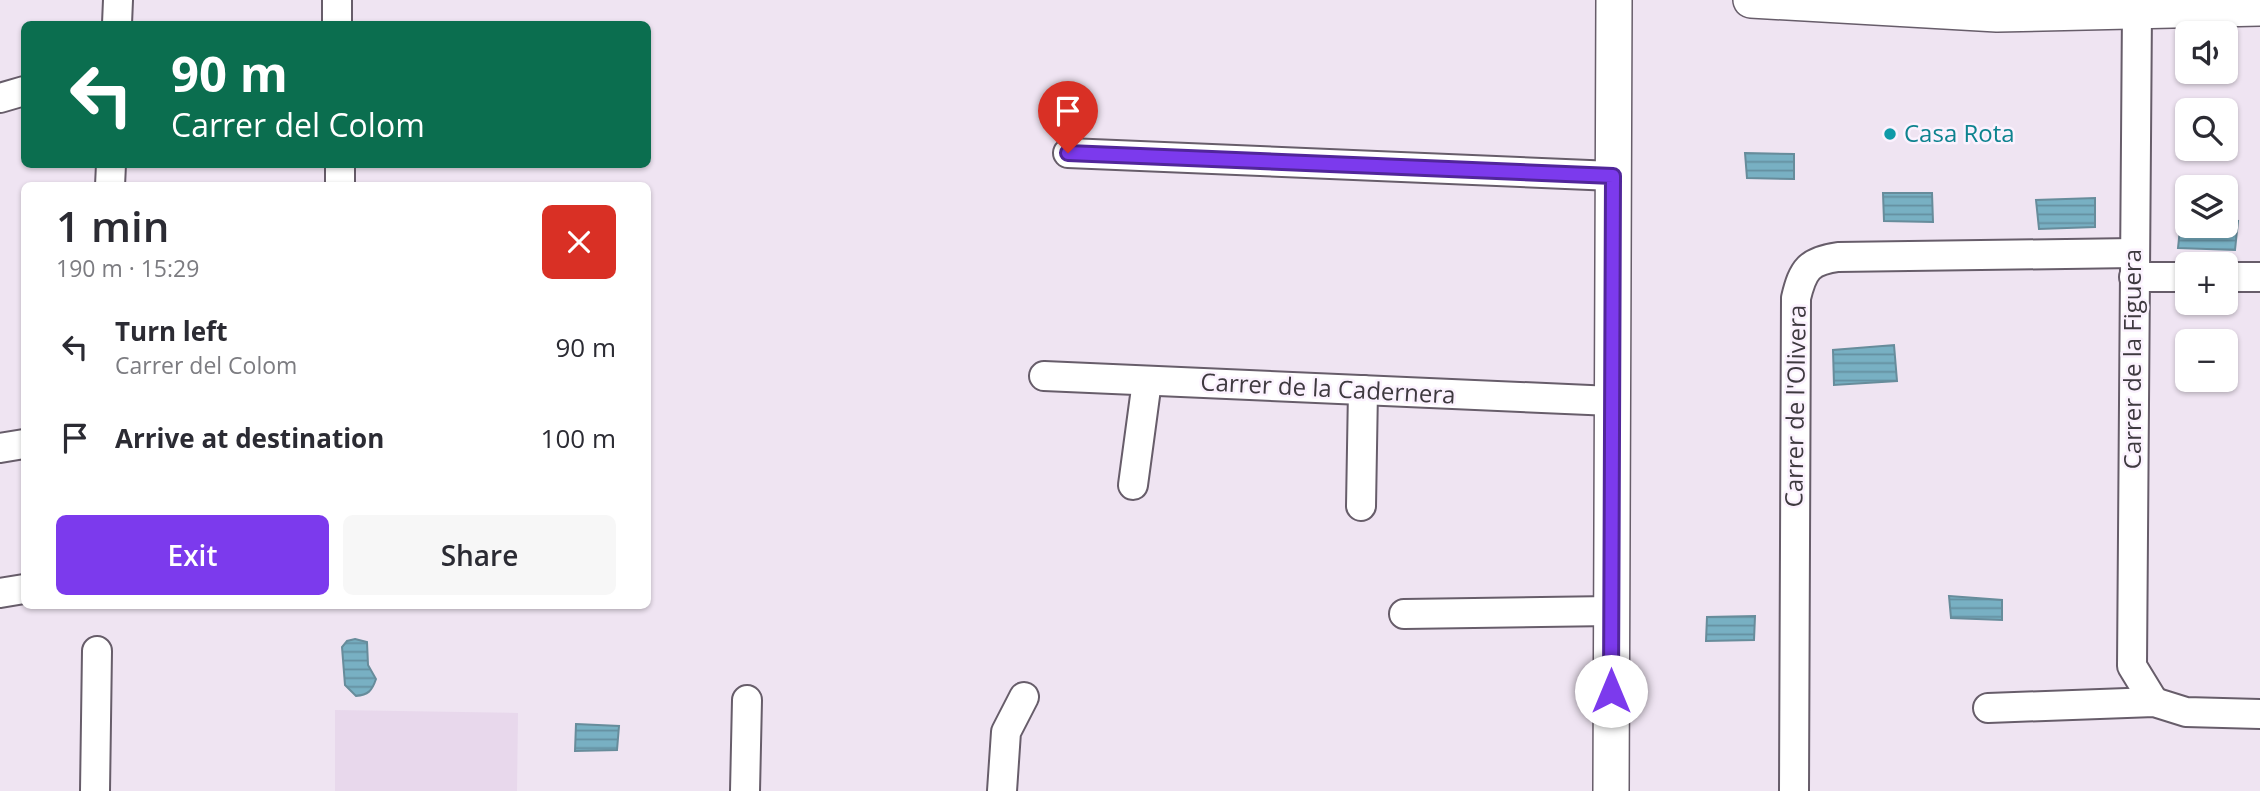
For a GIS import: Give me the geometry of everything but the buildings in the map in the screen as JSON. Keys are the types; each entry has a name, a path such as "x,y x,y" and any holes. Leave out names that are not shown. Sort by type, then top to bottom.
{"street":[{"path":"117,21 118,0"},
{"path":"337,0 337,21"},
{"path":"1611,791 1614,0"},
{"path":"1751,0 1997,14 2260,8"},
{"name":"Carrer de la Figuera","path":"2137,10 2132,666 2154,702"},
{"path":"0,98 21,92"},
{"path":"1068,153 1613,176"},
{"name":"Carrer de l'Olivera","path":"1794,791 1797,298 1800,280 1808,268 1820,260 1838,257 2134,265 2175,274"},
{"path":"2238,277 2260,277"},
{"name":"Carrer de la Cadernera","path":"1044,376 1612,401"},
{"path":"1133,485 1147,380"},
{"path":"1361,506 1363,390"},
{"path":"0,448 21,444"},
{"path":"0,593 21,590"},
{"path":"1404,614 1611,611"},
{"path":"95,791 97,651"},
{"path":"1002,791 1006,732 1024,697"},
{"path":"745,791 747,701"},
{"path":"1988,708 2154,702 2186,712 2260,714"}],"shaded area":[{"path":"335,710 518,713 517,791 335,791"}],"water":[{"path":"1745,153 1794,154 1794,179 1747,178"},
{"path":"1883,193 1932,193 1933,222 1884,221"},
{"path":"2095,198 2095,227 2039,229 2036,200"},
{"path":"2179,238 2236,238 2235,250 2178,248"},
{"path":"1894,345 1897,381 1834,385 1833,350"},
{"path":"1949,596 2002,600 2002,620 1951,618"},
{"path":"1755,616 1754,640 1706,641 1707,617"},
{"path":"355,639 367,642 368,665 376,679 369,692 356,696 345,685 342,647 347,641"},
{"path":"576,724 619,726 617,750 575,751"}],"place":[{"name":"Casa Rota","path":"1890,134"}],"route":[{"path":"1068,153 1613,176 1611,691"}]}
